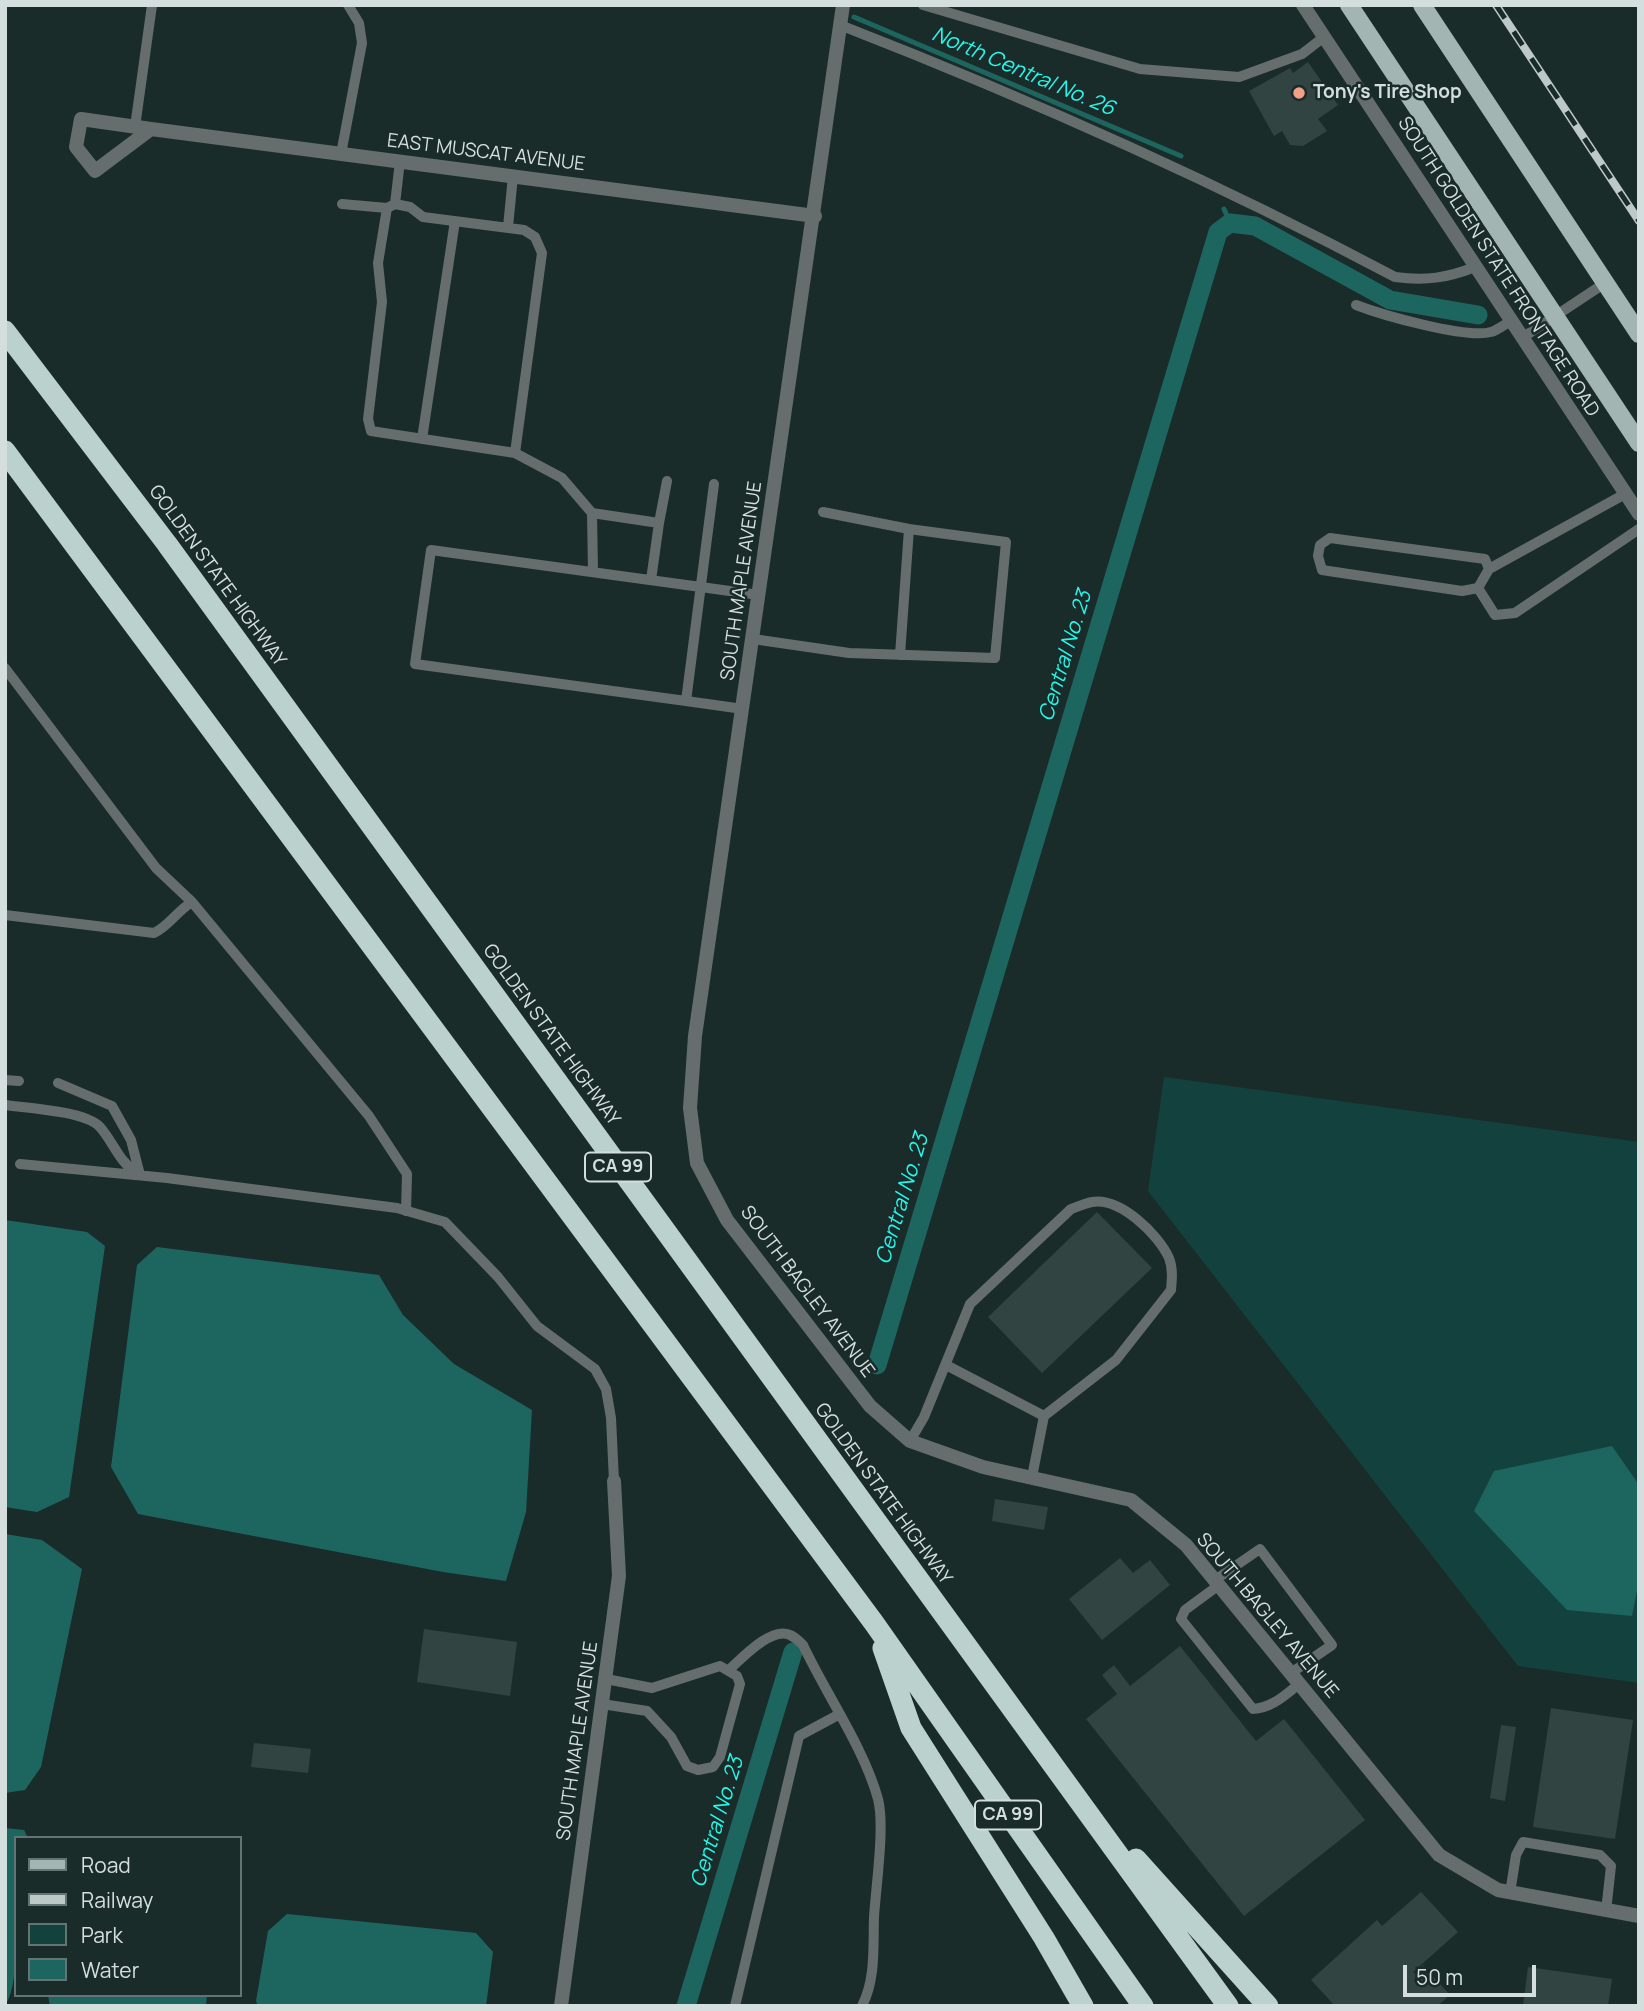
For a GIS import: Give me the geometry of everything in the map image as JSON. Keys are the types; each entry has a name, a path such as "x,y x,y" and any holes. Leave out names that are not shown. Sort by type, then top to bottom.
{"highway":[{"name":"GOLDEN STATE HIGHWAY","path":"5,331 175,555 1228,2006"},
{"name":"CA 99","path":"5,450 874,1623 1143,2006"},
{"path":"874,1623 911,1728 1044,1938 1083,2006"},
{"path":"1063,1779 1268,2006"}],"main road":[{"path":"1349,5 1639,443"},
{"path":"1422,5 1639,334"}],"street":[{"name":"SOUTH MAPLE AVENUE","path":"697,1163 690,1108 695,1036 815,216 843,5"},
{"name":"SOUTH GOLDEN STATE FRONTAGE ROAD","path":"1303,5 1639,514"},
{"name":"EAST MUSCAT AVENUE","path":"151,129 95,171 76,147 81,119 815,216"},
{"name":"SOUTH BAGLEY AVENUE","path":"697,1163 727,1220 870,1406 910,1441 983,1467 1131,1500 1186,1545 1439,1855 1498,1890 1639,1916"},
{"name":"SOUTH MAPLE AVENUE","path":"561,2006 620,1576 614,1481"}],"lane":[{"path":"135,127 152,5"},
{"path":"341,154 362,43 359,23 348,5"},
{"path":"923,5 1140,69 1240,77 1302,54 1324,37"},
{"path":"840,25 989,83 1214,186 1395,277 1423,281 1449,278 1475,267"},
{"path":"400,161 378,262 382,302 368,424 371,431 514,453 562,478 592,513 593,572"},
{"path":"508,228 513,176"},
{"path":"342,205 410,207 423,216 524,230 535,237 542,253 514,453"},
{"path":"422,439 455,221"},
{"path":"1522,338 1605,283"},
{"path":"1356,305 1390,318 1438,328 1490,332 1511,321"},
{"path":"652,580 667,481"},
{"path":"686,701 714,484"},
{"path":"1489,569 1485,559 1330,538 1320,545 1318,556 1322,570 1462,591 1478,588 1489,569 1625,494"},
{"path":"753,639 849,653 995,658 1006,542 909,529 823,512"},
{"path":"592,513 659,523"},
{"path":"900,655 909,529"},
{"path":"1478,588 1495,615 1515,613 1639,529"},
{"path":"743,709 415,664 431,550 760,595"},
{"path":"5,668 156,868 192,902 369,1116 407,1174 406,1211"},
{"path":"5,915 154,933 164,929 179,910 192,902"},
{"path":"5,1080 19,1081"},
{"path":"58,1083 112,1106 131,1140 140,1175"},
{"path":"5,1105 67,1114 98,1125 124,1165 140,1175"},
{"path":"20,1164 140,1175 406,1211 445,1222 498,1277 537,1326 595,1369 606,1388 611,1419 614,1481"},
{"path":"910,1441 924,1418 970,1304 1071,1209 1093,1201 1112,1203 1136,1220 1162,1248 1173,1276 1171,1290 1116,1360 1044,1416 1032,1477"},
{"path":"946,1365 1044,1416"},
{"path":"1259,1549 1332,1645 1295,1679 1275,1702 1264,1708 1253,1709 1181,1619 1185,1610 1217,1583 1259,1549"},
{"path":"730,1669 757,1643 782,1633 790,1634 803,1645 867,1771 878,1802 873,1957 869,1993 862,2006"},
{"path":"602,1704 647,1711 657,1718 671,1737 687,1766 698,1770 713,1767 720,1757 740,1684 730,1669 720,1666 652,1688 606,1679"},
{"path":"736,2006 799,1736 838,1715"},
{"path":"1510,1893 1516,1854 1523,1842 1600,1855 1611,1866 1606,1911"}],"green space":[{"path":"1164,1077 1639,1142 1639,1683 1518,1666 1148,1191"}],"water":[{"path":"5,1220 87,1232 105,1246 69,1497 37,1512 5,1507"},
{"path":"157,1247 379,1275 403,1315 454,1364 532,1410 526,1512 506,1581 443,1572 138,1514 111,1467 137,1265"},
{"path":"1612,1446 1639,1485 1639,1580 1632,1616 1567,1610 1474,1511 1494,1471"},
{"path":"5,1534 42,1540 82,1569 41,1767 25,1790 5,1793"},
{"path":"5,1828 24,1830 27,1836 14,1836 14,1975 11,1993 5,2005"},
{"path":"287,1914 476,1933 493,1952 486,2006 258,2006 256,2001 268,1931"},
{"path":"48,1997 207,1997 206,2006 50,2006"}],"building":[{"path":"1308,62 1338,105 1318,119 1327,131 1303,146 1290,145 1282,131 1274,136 1249,91 1290,68 1293,73"},
{"path":"1097,1212 1152,1268 1042,1373 988,1317"},
{"path":"995,1499 1048,1507 1044,1530 992,1521"},
{"path":"1120,1558 1133,1573 1150,1560 1170,1585 1102,1640 1069,1599"},
{"path":"424,1629 517,1642 510,1696 417,1682"},
{"path":"1180,1646 1256,1741 1284,1719 1365,1820 1244,1916 1086,1719 1117,1694 1102,1675 1114,1665 1130,1686"},
{"path":"1551,1708 1633,1720 1615,1839 1533,1827"},
{"path":"1501,1725 1516,1727 1505,1801 1490,1798"},
{"path":"254,1743 311,1749 308,1773 251,1767"},
{"path":"1421,1892 1458,1932 1422,1964 1450,1995 1437,2006 1335,2006 1311,1980 1377,1920 1382,1926"},
{"path":"1528,1967 1612,1979 1608,2006 1523,2006"}],"waterway":[{"name":"North Central No. 26","path":"854,17 1181,156"},
{"name":"North Central No. 26","path":"1224,209 1230,223"},
{"name":"Central No. 23","path":"877,1365 1218,232 1230,223 1255,226 1390,300 1478,315"},
{"name":"Central No. 23","path":"686,2006 793,1652"}],"railway":[{"path":"1496,5 1639,221"}],"place":[{"name":"Tony's Tire Shop","path":"1299,93"}]}
